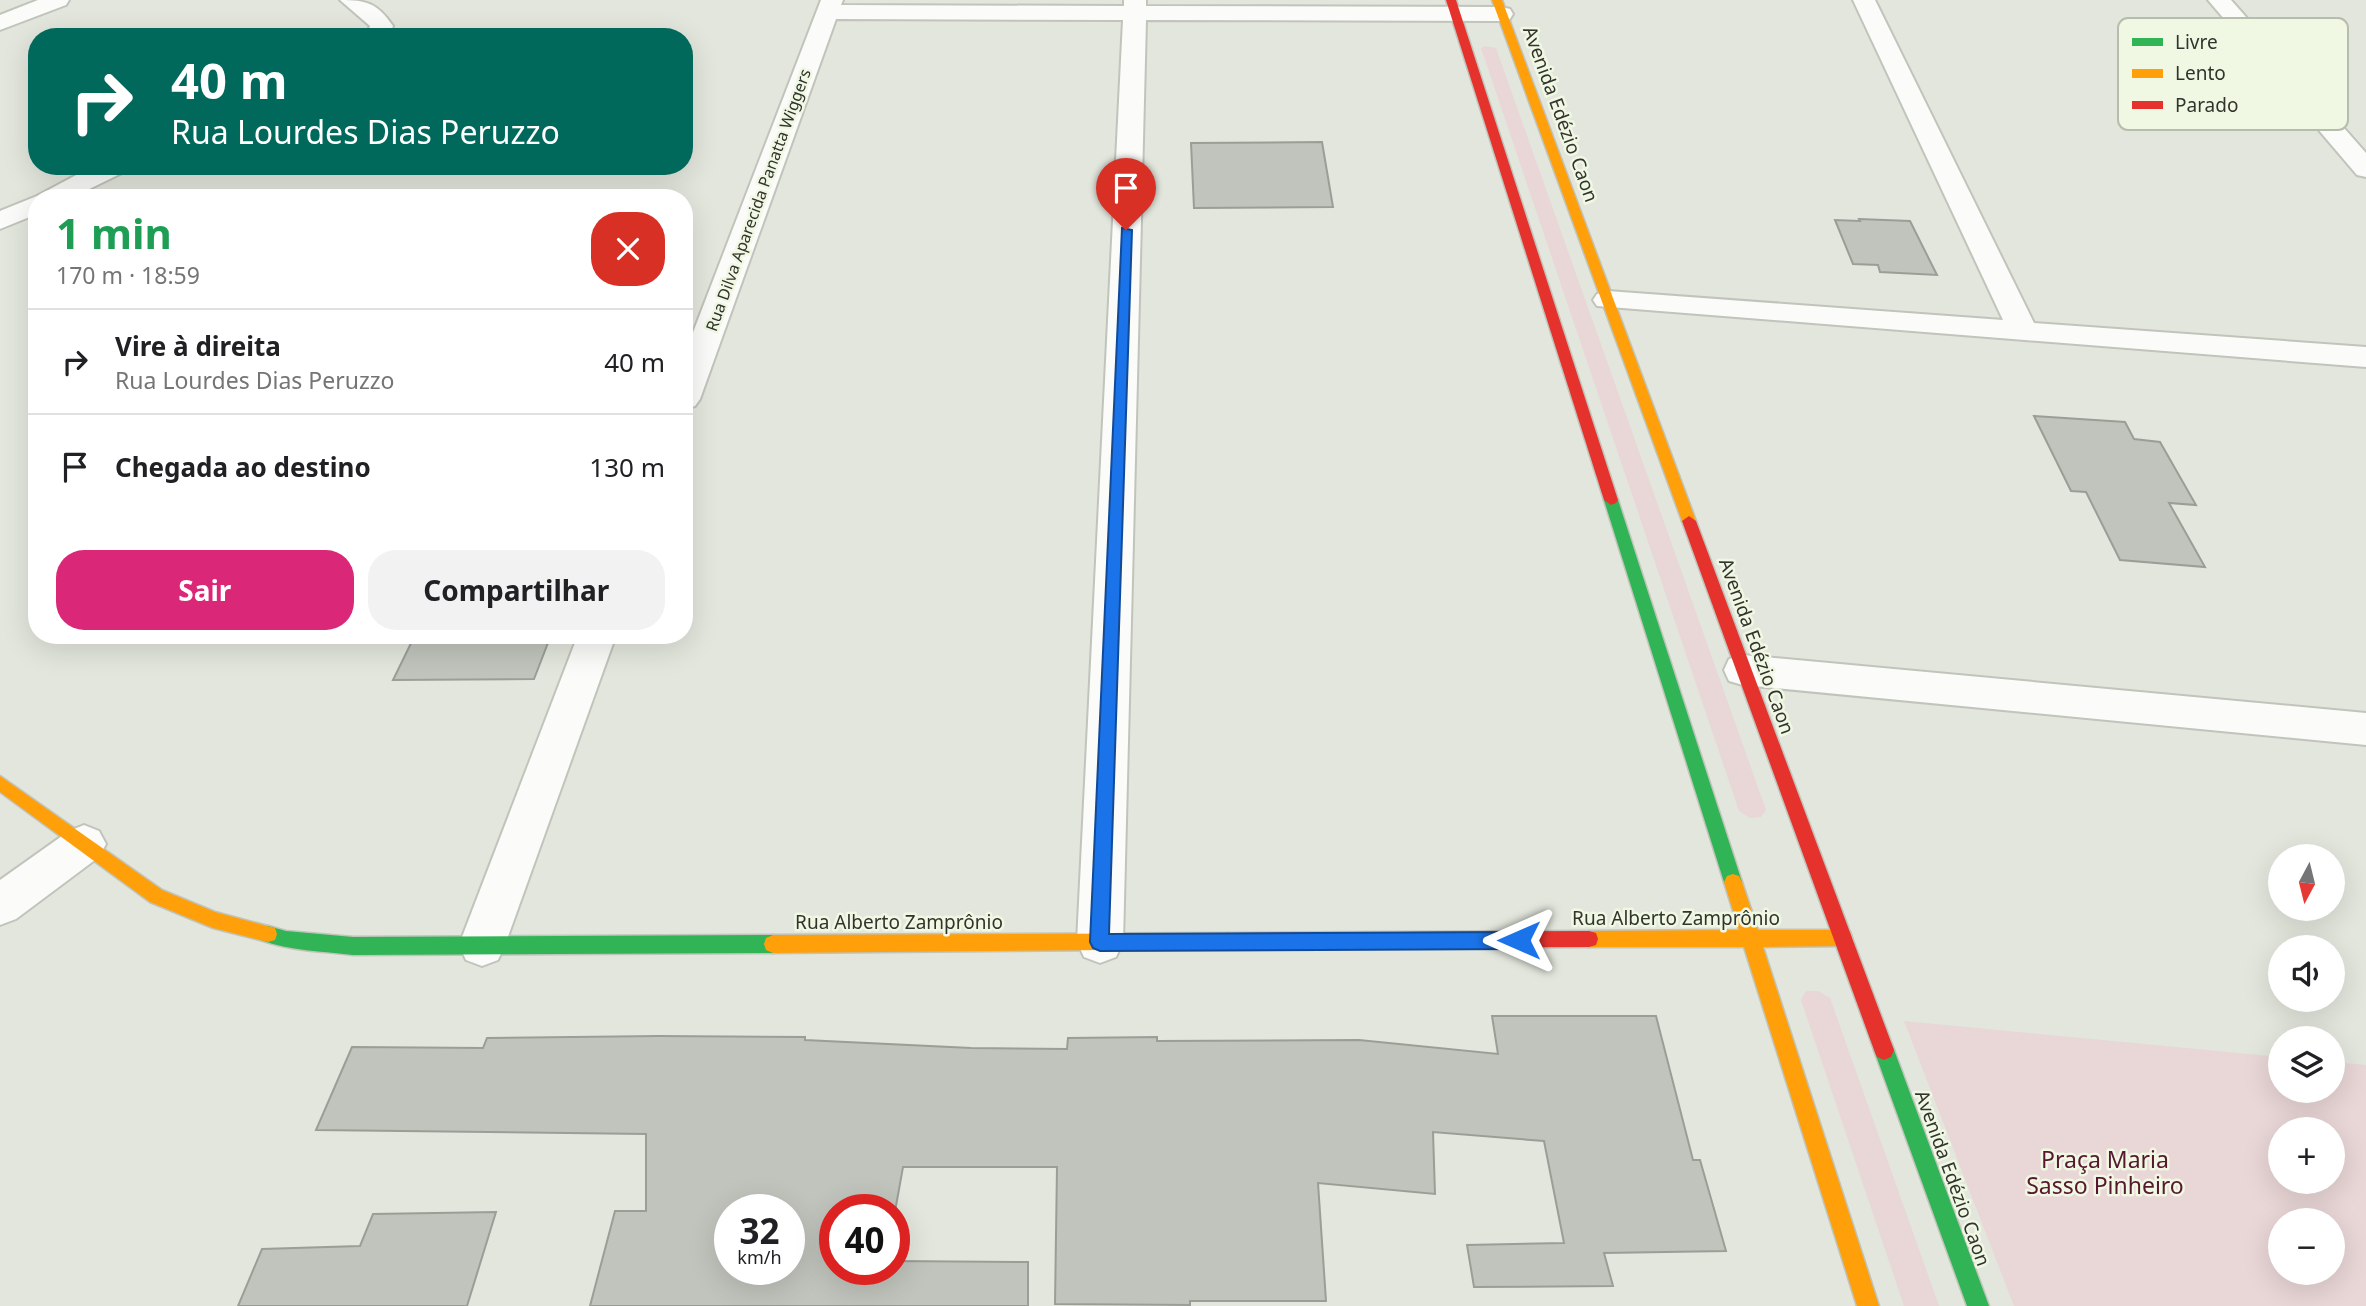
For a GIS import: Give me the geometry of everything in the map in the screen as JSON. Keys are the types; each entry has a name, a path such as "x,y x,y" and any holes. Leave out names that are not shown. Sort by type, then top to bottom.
{"main road":[{"path":"1454,7 1868,1306"},
{"name":"Avenida Edézio Caon","path":"1500,7 1978,1306"},
{"name":"Rua Alberto Zamprônio","path":"0,783 156,896 213,920 286,939 353,946 1843,938"}],"street":[{"path":"0,23 58,0"},
{"path":"351,0 375,17 381,28"},
{"path":"1864,0 2023,331"},
{"path":"2219,0 2235,18"},
{"path":"829,6 1500,7"},
{"name":"Rua Dilva Aparecida Panatta Wiggers","path":"693,375 829,6"},
{"path":"1100,942 1135,6"},
{"path":"2332,130 2366,169"},
{"path":"68,189 97,175"},
{"path":"0,221 28,208"},
{"path":"1608,300 2366,357"},
{"path":"482,945 594,644"},
{"path":"1743,670 2366,729"},
{"path":"0,905 84,844"}],"green space":[{"path":"1481,48 1496,48 1766,810 1761,817 1750,818 1739,811"},
{"path":"1806,991 1818,991 1830,998 1939,1306 1904,1306 1801,1000"},
{"name":"Praça Maria Sasso Pinheiro","path":"1904,1021 2268,1056 2268,1103 2345,1103 2345,1063 2366,1065 2366,1306 2014,1306"}],"building":[{"path":"1322,142 1333,207 1194,208 1191,143"},
{"path":"1859,219 1910,221 1937,275 1880,272 1878,265 1853,264 1835,220 1860,221"},
{"path":"2034,416 2125,422 2134,439 2160,442 2196,505 2169,503 2205,567 2120,560 2086,492 2071,491"},
{"path":"411,644 548,644 534,679 393,680"},
{"path":"1492,1016 1656,1016 1693,1160 1700,1160 1726,1251 1604,1253 1613,1286 1474,1287 1467,1245 1564,1243 1544,1141 1433,1132 1435,1194 1318,1183 1326,1301 1190,1301 1190,1305 1055,1304 1057,1167 903,1167 898,1194 819,1194 819,1285 910,1285 910,1261 1028,1262 1028,1306 590,1306 615,1211 646,1211 646,1134 316,1130 352,1047 483,1048 487,1038 658,1036 805,1037 805,1040 971,1048 1067,1049 1068,1038 1157,1037 1157,1041 1359,1040 1498,1054"},
{"path":"496,1212 467,1306 238,1306 262,1249 360,1246 373,1214"}],"traffic: fast":[{"path":"1611,500 1733,882"},
{"path":"268,934 286,939 353,946 773,944"},
{"path":"1884,1050 1978,1306"}],"traffic: slow":[{"path":"1497,0 1689,521"},
{"path":"0,783 156,896 213,920 268,934"},
{"path":"1733,882 1868,1306"},
{"path":"1589,939 1843,938"},
{"path":"773,944 1228,941"}],"traffic: jam":[{"path":"1451,0 1611,500"},
{"path":"1689,521 1884,1050"},
{"path":"1228,941 1589,939"}],"route":[{"path":"1126,230 1100,942 1519,940"}]}
